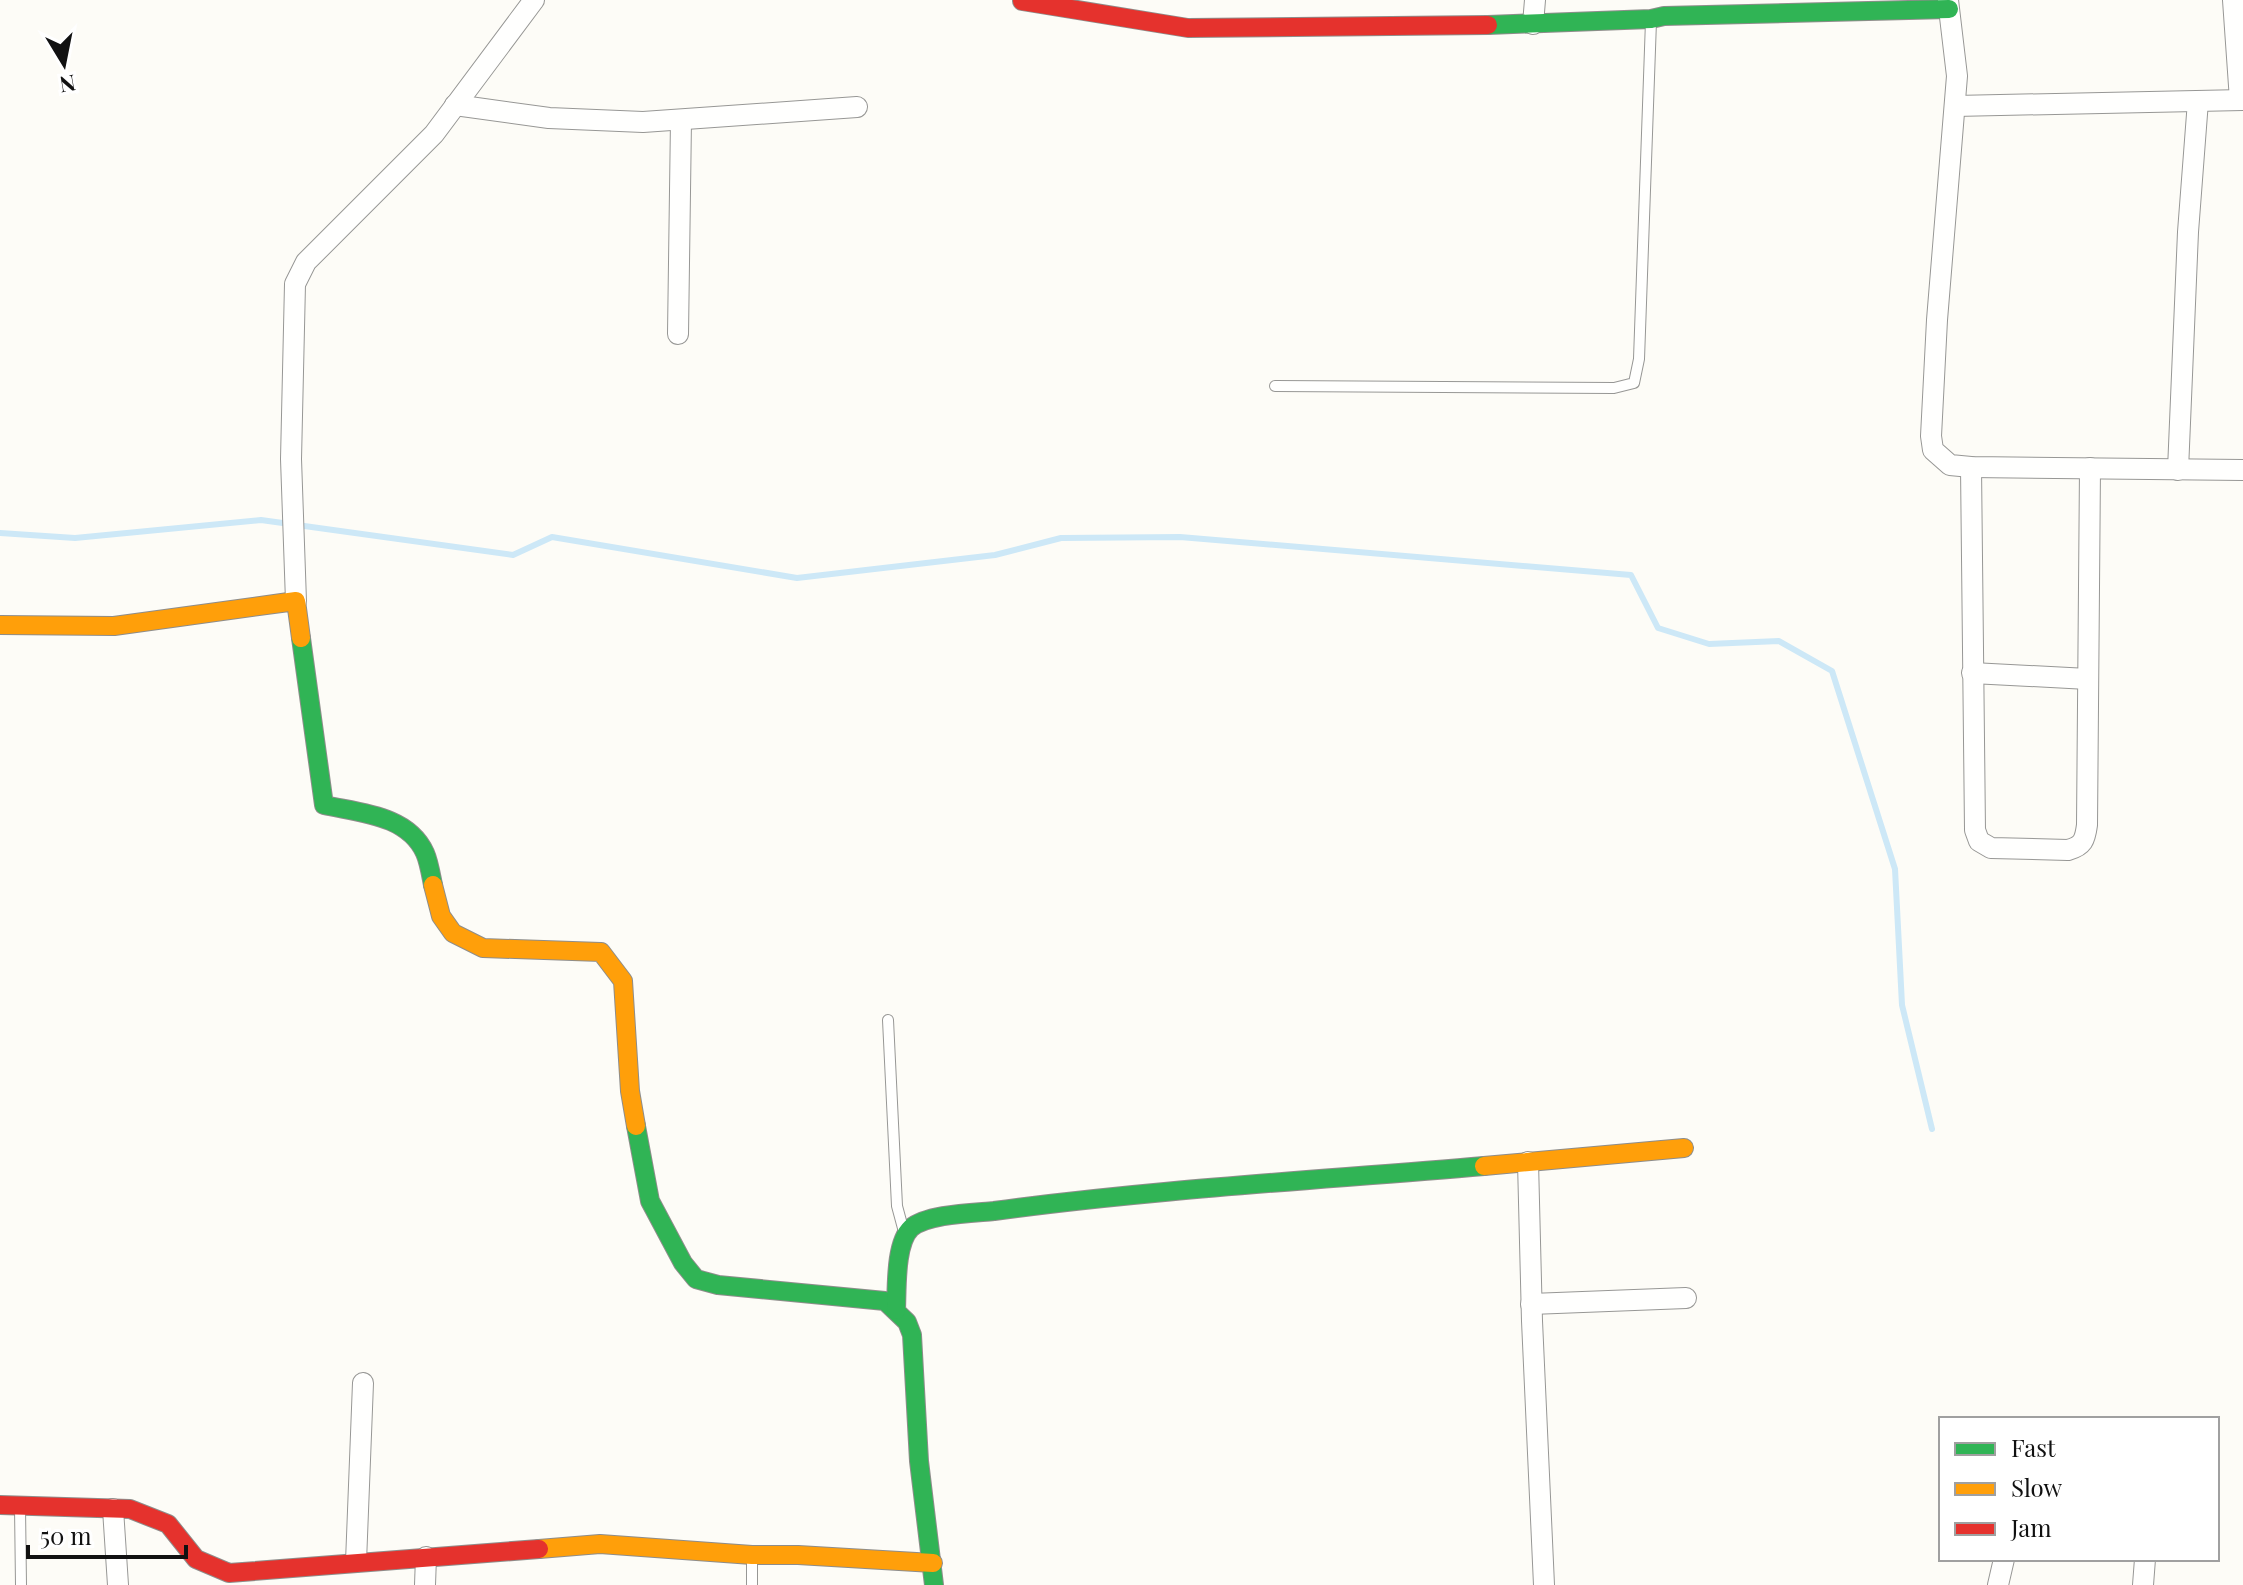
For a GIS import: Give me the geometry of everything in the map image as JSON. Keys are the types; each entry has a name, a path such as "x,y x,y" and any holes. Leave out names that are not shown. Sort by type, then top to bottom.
{"street":[{"path":"534,0 434,134 306,262 295,284 292,537 296,601 324,805 396,822 408,830 425,852 441,916 453,933 483,948 601,952 623,981 630,1091 650,1201 683,1263 696,1279 718,1285 872,1297 885,1301 907,1322 912,1335 919,1461 934,1585"},
{"path":"1533,24 1535,0"},
{"path":"1955,106 2241,100 2233,0"},
{"path":"1022,1 1188,28 1533,24 1660,12 1949,5 1957,76 1937,320 1931,436 1933,450 1950,465 1971,467 2243,470"},
{"path":"2178,470 2188,232 2198,101"},
{"path":"455,105 549,118 643,122 857,107"},
{"path":"678,334 681,120"},
{"path":"1971,467 1975,830 1979,841 1991,848 2068,850 2079,847 2085,840 2087,825 2090,468"},
{"path":"0,625 114,626 296,601"},
{"path":"1972,673 2088,679"},
{"path":"896,1310 899,1264 905,1234 914,1225 930,1219 1036,1205 1684,1148"},
{"path":"1528,1162 1544,1585"},
{"path":"1531,1304 1686,1298"},
{"path":"356,1562 363,1383"},
{"path":"0,1505 130,1509 168,1524 196,1559 229,1573 600,1544 933,1563"},
{"path":"113,1509 118,1585"},
{"path":"425,1585 426,1557"},
{"path":"1998,1585 2004,1561"},
{"path":"2143,1585 2145,1561"}],"lane":[{"path":"1275,386 1614,388 1634,383 1639,359 1660,12"},
{"path":"888,1020 897,1206 905,1234"},
{"path":"20,1505 21,1585"},
{"path":"752,1555 752,1585"}],"waterway":[{"path":"0,533 75,538 261,520 513,555 552,537 797,578 995,555 1061,538 1180,537 1631,575 1658,628 1709,644 1779,641 1832,671 1895,869 1902,1005 1932,1129"}],"traffic: fast":[{"path":"1488,25 1664,16 1949,9"},
{"path":"301,638 324,805 382,818 407,831 425,853 433,885"},
{"path":"636,1126 650,1201 683,1263 696,1279 718,1285 885,1301 907,1322 912,1335 919,1461 934,1585"},
{"path":"896,1310 898,1266 906,1235 918,1223 939,1217 1177,1191 1484,1166"}],"traffic: slow":[{"path":"0,625 114,626 296,601 301,638"},
{"path":"433,885 441,916 453,933 483,948 601,952 623,981 630,1091 636,1126"},
{"path":"1484,1166 1684,1148"},
{"path":"539,1549 600,1544 933,1563"}],"traffic: jam":[{"path":"1022,1 1188,28 1488,25"},
{"path":"0,1505 130,1509 168,1524 196,1559 229,1573 539,1549"}]}
